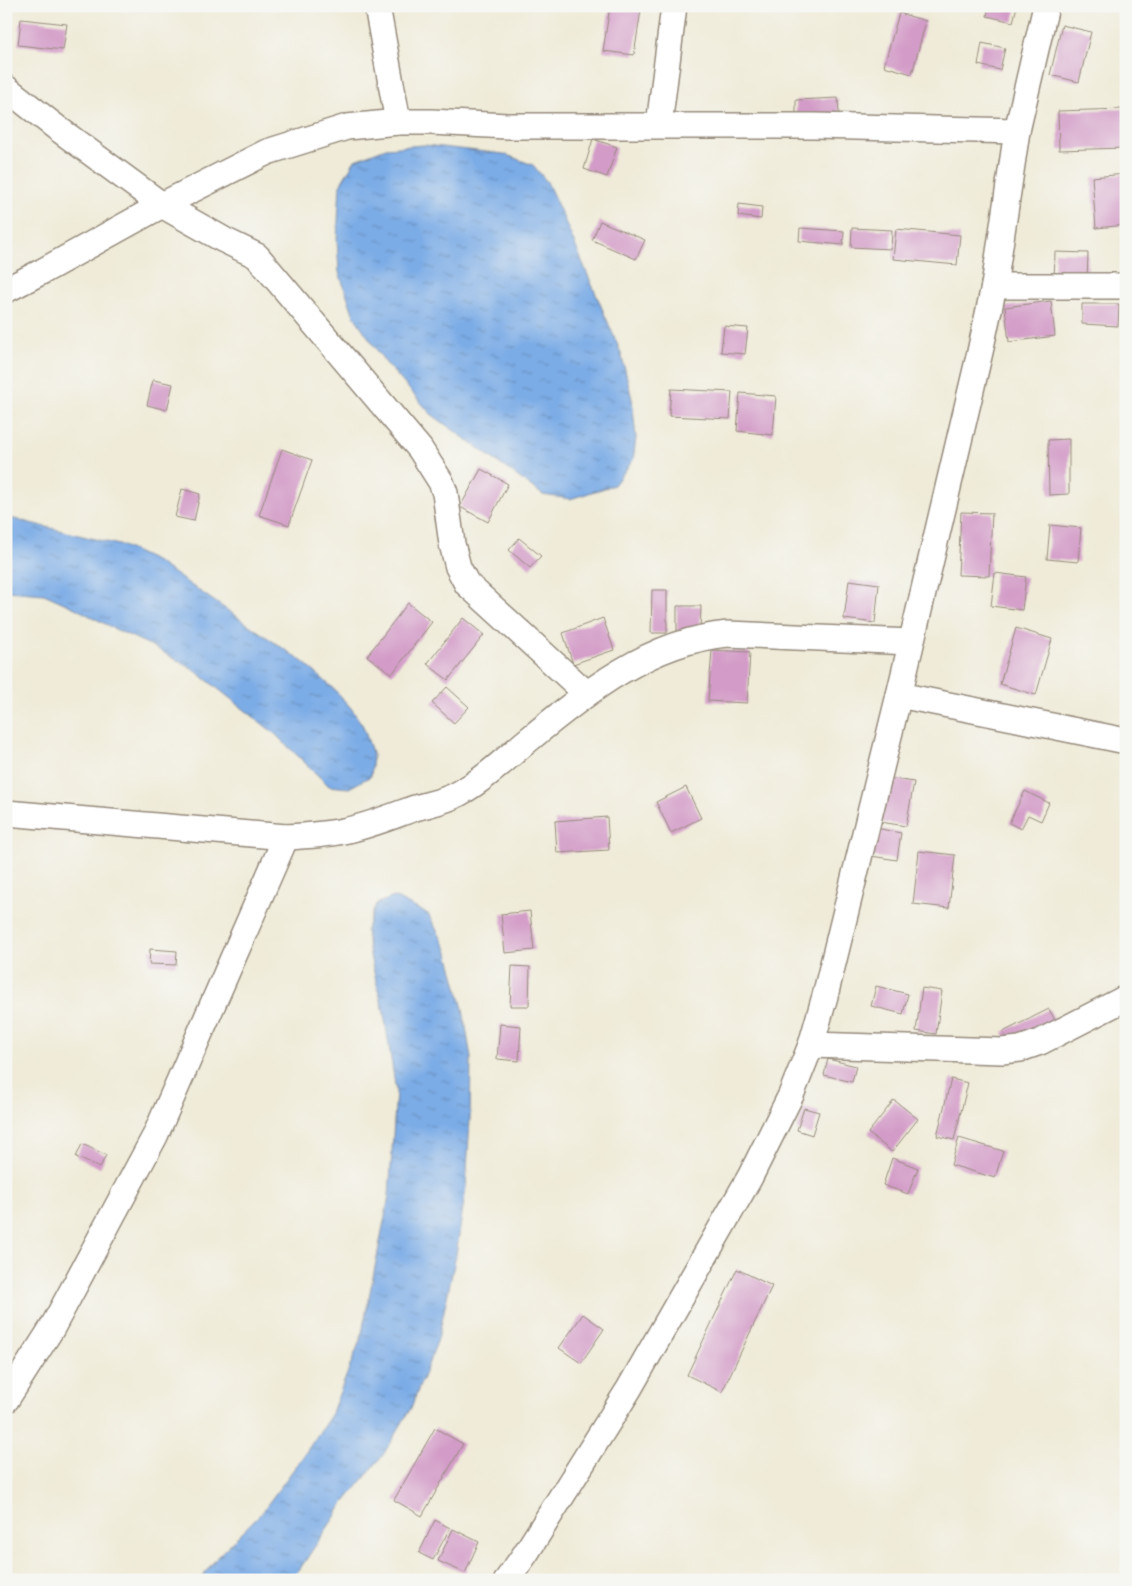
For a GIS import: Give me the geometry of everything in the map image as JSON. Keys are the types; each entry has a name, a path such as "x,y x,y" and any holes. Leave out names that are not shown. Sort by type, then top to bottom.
{"street":[{"path":"377,6 398,122"},
{"path":"659,125 674,6"},
{"path":"507,1580 526,1554 629,1389 750,1177 791,1095 811,1045 825,996 899,695 980,352 994,286 1017,131 1046,6"},
{"path":"6,88 162,206 257,256 263,262 420,449 436,472 445,493 452,544 458,567 467,584 586,693"},
{"path":"6,290 267,152 347,127 398,122 431,122 508,126 815,126 1017,131"},
{"path":"994,286 1126,286"},
{"path":"6,813 286,837 313,836 345,831 457,795 481,779 586,693 619,671 643,659 689,641 710,635 728,634 911,642"},
{"path":"899,695 1126,741"},
{"path":"6,1400 52,1328 154,1136 286,837"},
{"path":"811,1045 1002,1051 1020,1049 1040,1042 1126,998"}],"water":[{"path":"424,145 504,154 533,165 547,182 621,353 632,399 636,438 633,460 614,485 570,499 543,495 431,414 385,362 354,316 339,272 337,240 340,185 355,160 386,148"},
{"path":"6,517 123,546 157,562 303,662 333,688 351,708 363,726 373,755 371,776 349,788 329,786 274,733 193,669 150,645 44,594 6,591"},
{"path":"394,897 428,914 447,949 463,1009 471,1058 466,1187 456,1255 438,1339 411,1408 383,1455 344,1503 299,1570 290,1580 199,1580 220,1554 261,1513 331,1415 361,1338 389,1196 396,1091 384,1013 366,931 376,904"}],"building":[{"path":"610,6 641,10 634,55 603,51"},
{"path":"989,6 1017,6 1013,22 987,16"},
{"path":"899,13 926,21 912,74 884,66"},
{"path":"21,19 67,24 63,50 18,45"},
{"path":"1062,25 1091,32 1079,82 1050,75"},
{"path":"982,43 1005,48 1000,70 978,65"},
{"path":"838,98 839,115 796,117 796,100"},
{"path":"1124,109 1124,148 1059,150 1058,111"},
{"path":"593,139 617,147 607,177 584,169"},
{"path":"1126,174 1126,225 1096,228 1092,177"},
{"path":"739,204 762,207 761,219 738,216"},
{"path":"600,221 645,240 636,259 592,240"},
{"path":"800,228 844,231 843,245 799,241"},
{"path":"852,228 892,230 891,249 851,247"},
{"path":"896,229 960,235 957,265 893,259"},
{"path":"1055,252 1088,253 1087,283 1054,281"},
{"path":"1051,301 1055,336 1009,342 1005,307"},
{"path":"1082,304 1119,304 1118,326 1082,324"},
{"path":"724,326 748,328 745,354 721,352"},
{"path":"153,380 173,384 167,410 147,405"},
{"path":"671,389 732,392 730,419 669,416"},
{"path":"740,393 776,396 773,435 737,431"},
{"path":"1069,439 1069,494 1049,495 1048,440"},
{"path":"282,449 312,460 289,525 259,515"},
{"path":"481,469 508,484 488,522 460,507"},
{"path":"182,489 200,494 194,521 175,517"},
{"path":"961,512 992,513 989,576 958,575"},
{"path":"1050,525 1081,528 1078,562 1047,559"},
{"path":"519,538 541,556 530,568 509,550"},
{"path":"995,573 1026,577 1022,610 991,606"},
{"path":"849,580 879,584 875,623 844,619"},
{"path":"652,590 667,590 667,633 651,633"},
{"path":"408,603 432,622 392,674 367,656"},
{"path":"677,606 701,606 700,631 677,631"},
{"path":"463,618 484,635 448,680 427,664"},
{"path":"603,618 614,650 573,664 563,633"},
{"path":"1016,628 1052,639 1036,695 1000,684"},
{"path":"712,650 750,652 747,703 708,701"},
{"path":"447,687 469,707 454,723 432,703"},
{"path":"887,778 914,782 906,826 880,822"},
{"path":"686,787 701,818 671,833 656,802"},
{"path":"1025,791 1049,803 1041,821 1028,815 1021,829 1009,823"},
{"path":"607,817 609,850 557,853 555,821"},
{"path":"876,828 901,833 897,860 871,856"},
{"path":"919,851 955,855 949,908 913,904"},
{"path":"530,911 534,950 505,953 501,914"},
{"path":"150,949 177,951 176,965 149,964"},
{"path":"512,966 530,967 529,1006 510,1006"},
{"path":"876,986 908,994 903,1014 871,1006"},
{"path":"922,988 942,991 936,1034 916,1031"},
{"path":"1049,1009 1056,1022 1009,1044 1003,1032"},
{"path":"500,1024 521,1026 519,1061 497,1059"},
{"path":"828,1059 856,1066 852,1082 824,1075"},
{"path":"951,1079 968,1083 954,1140 937,1136"},
{"path":"894,1100 918,1119 892,1152 868,1133"},
{"path":"804,1108 819,1112 812,1135 797,1130"},
{"path":"959,1138 1003,1151 995,1178 951,1165"},
{"path":"82,1144 106,1155 100,1168 76,1157"},
{"path":"892,1158 918,1168 908,1194 883,1185"},
{"path":"737,1269 772,1286 722,1392 687,1375"},
{"path":"583,1314 604,1329 581,1363 559,1348"},
{"path":"435,1428 463,1444 422,1516 394,1500"},
{"path":"435,1520 450,1528 433,1560 419,1553"},
{"path":"453,1529 479,1542 465,1573 438,1561"}]}
